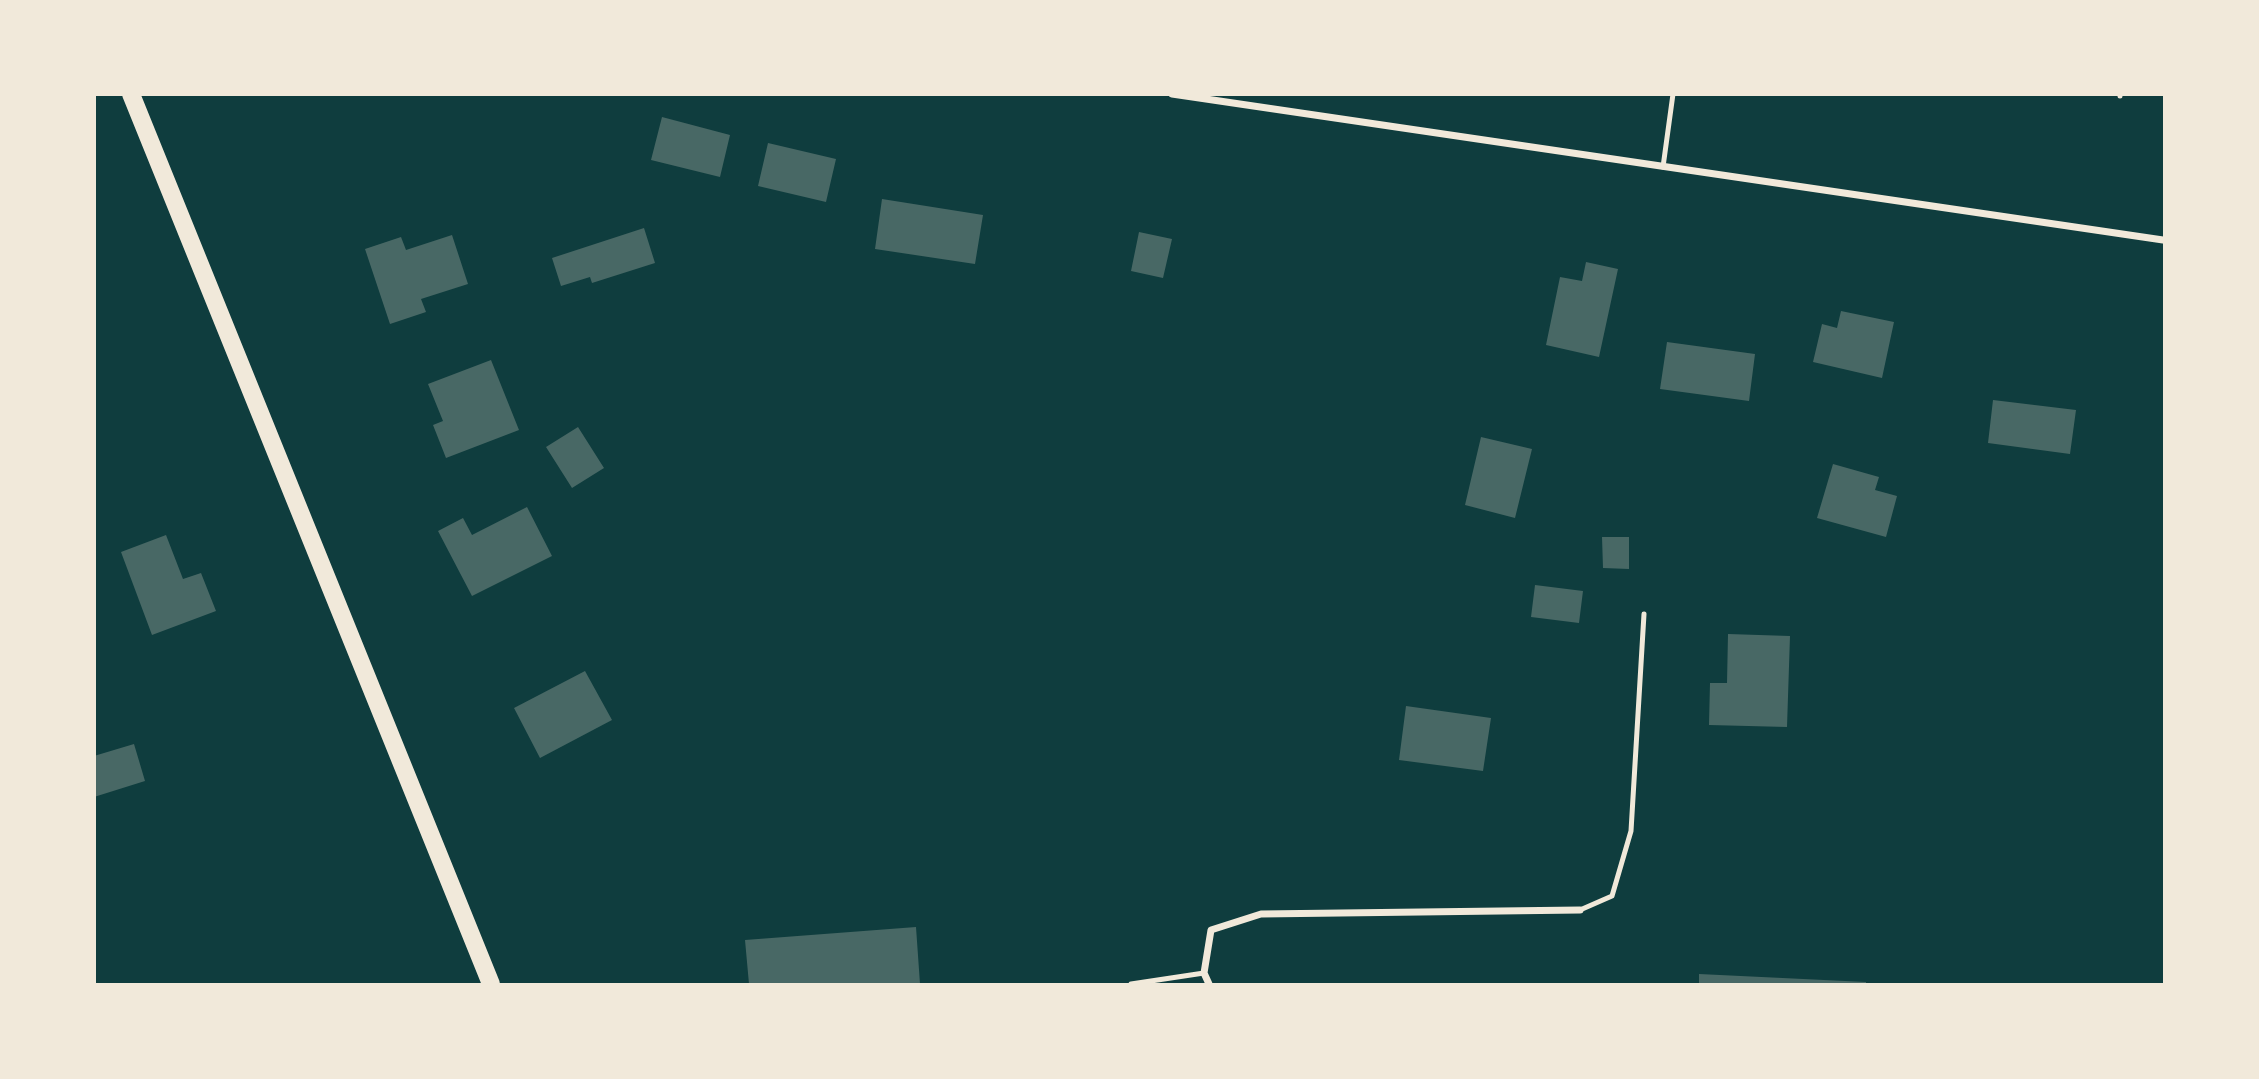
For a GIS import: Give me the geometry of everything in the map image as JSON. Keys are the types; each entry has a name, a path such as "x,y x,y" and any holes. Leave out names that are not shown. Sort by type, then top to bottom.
{"main road":[{"path":"131,94 491,985"}],"street":[{"path":"1172,94 2163,240"},
{"path":"1209,985 1204,973 1211,930 1261,914 1580,909"}],"lane":[{"path":"1663,167 1673,94"},
{"path":"1580,909 1612,896 1631,831 1644,614"},
{"path":"1130,985 1204,973"}],"building":[{"path":"662,117 730,135 720,177 651,160"},
{"path":"768,143 836,159 826,202 758,186"},
{"path":"882,199 983,215 975,264 875,249"},
{"path":"644,228 655,263 592,283 590,277 561,286 552,258"},
{"path":"1139,232 1172,239 1163,278 1131,271"},
{"path":"452,235 468,284 421,299 426,312 390,324 365,249 401,237 406,250"},
{"path":"1586,262 1618,269 1599,357 1546,345 1560,277 1582,281"},
{"path":"1841,311 1894,322 1882,378 1813,362 1822,324 1837,328"},
{"path":"1667,342 1755,354 1749,401 1660,389"},
{"path":"491,360 519,430 446,458 433,425 443,421 428,384"},
{"path":"1993,400 2076,410 2070,454 1988,443"},
{"path":"578,427 604,468 572,488 546,447"},
{"path":"1481,437 1532,449 1515,518 1465,505"},
{"path":"1833,464 1879,477 1875,490 1897,496 1886,537 1817,518"},
{"path":"527,507 552,556 472,596 438,531 463,518 472,535"},
{"path":"166,535 183,579 201,573 216,611 152,635 121,552"},
{"path":"1602,537 1629,537 1629,569 1603,568"},
{"path":"1535,585 1583,591 1579,623 1531,617"},
{"path":"1728,634 1790,636 1787,727 1709,725 1710,683 1727,683"},
{"path":"585,671 612,720 540,758 514,708"},
{"path":"1406,706 1491,718 1483,771 1399,760"},
{"path":"134,744 145,781 94,797 94,756"},
{"path":"916,927 920,984 749,984 745,940"},
{"path":"1699,974 1866,982 1866,984 1699,984"}]}
